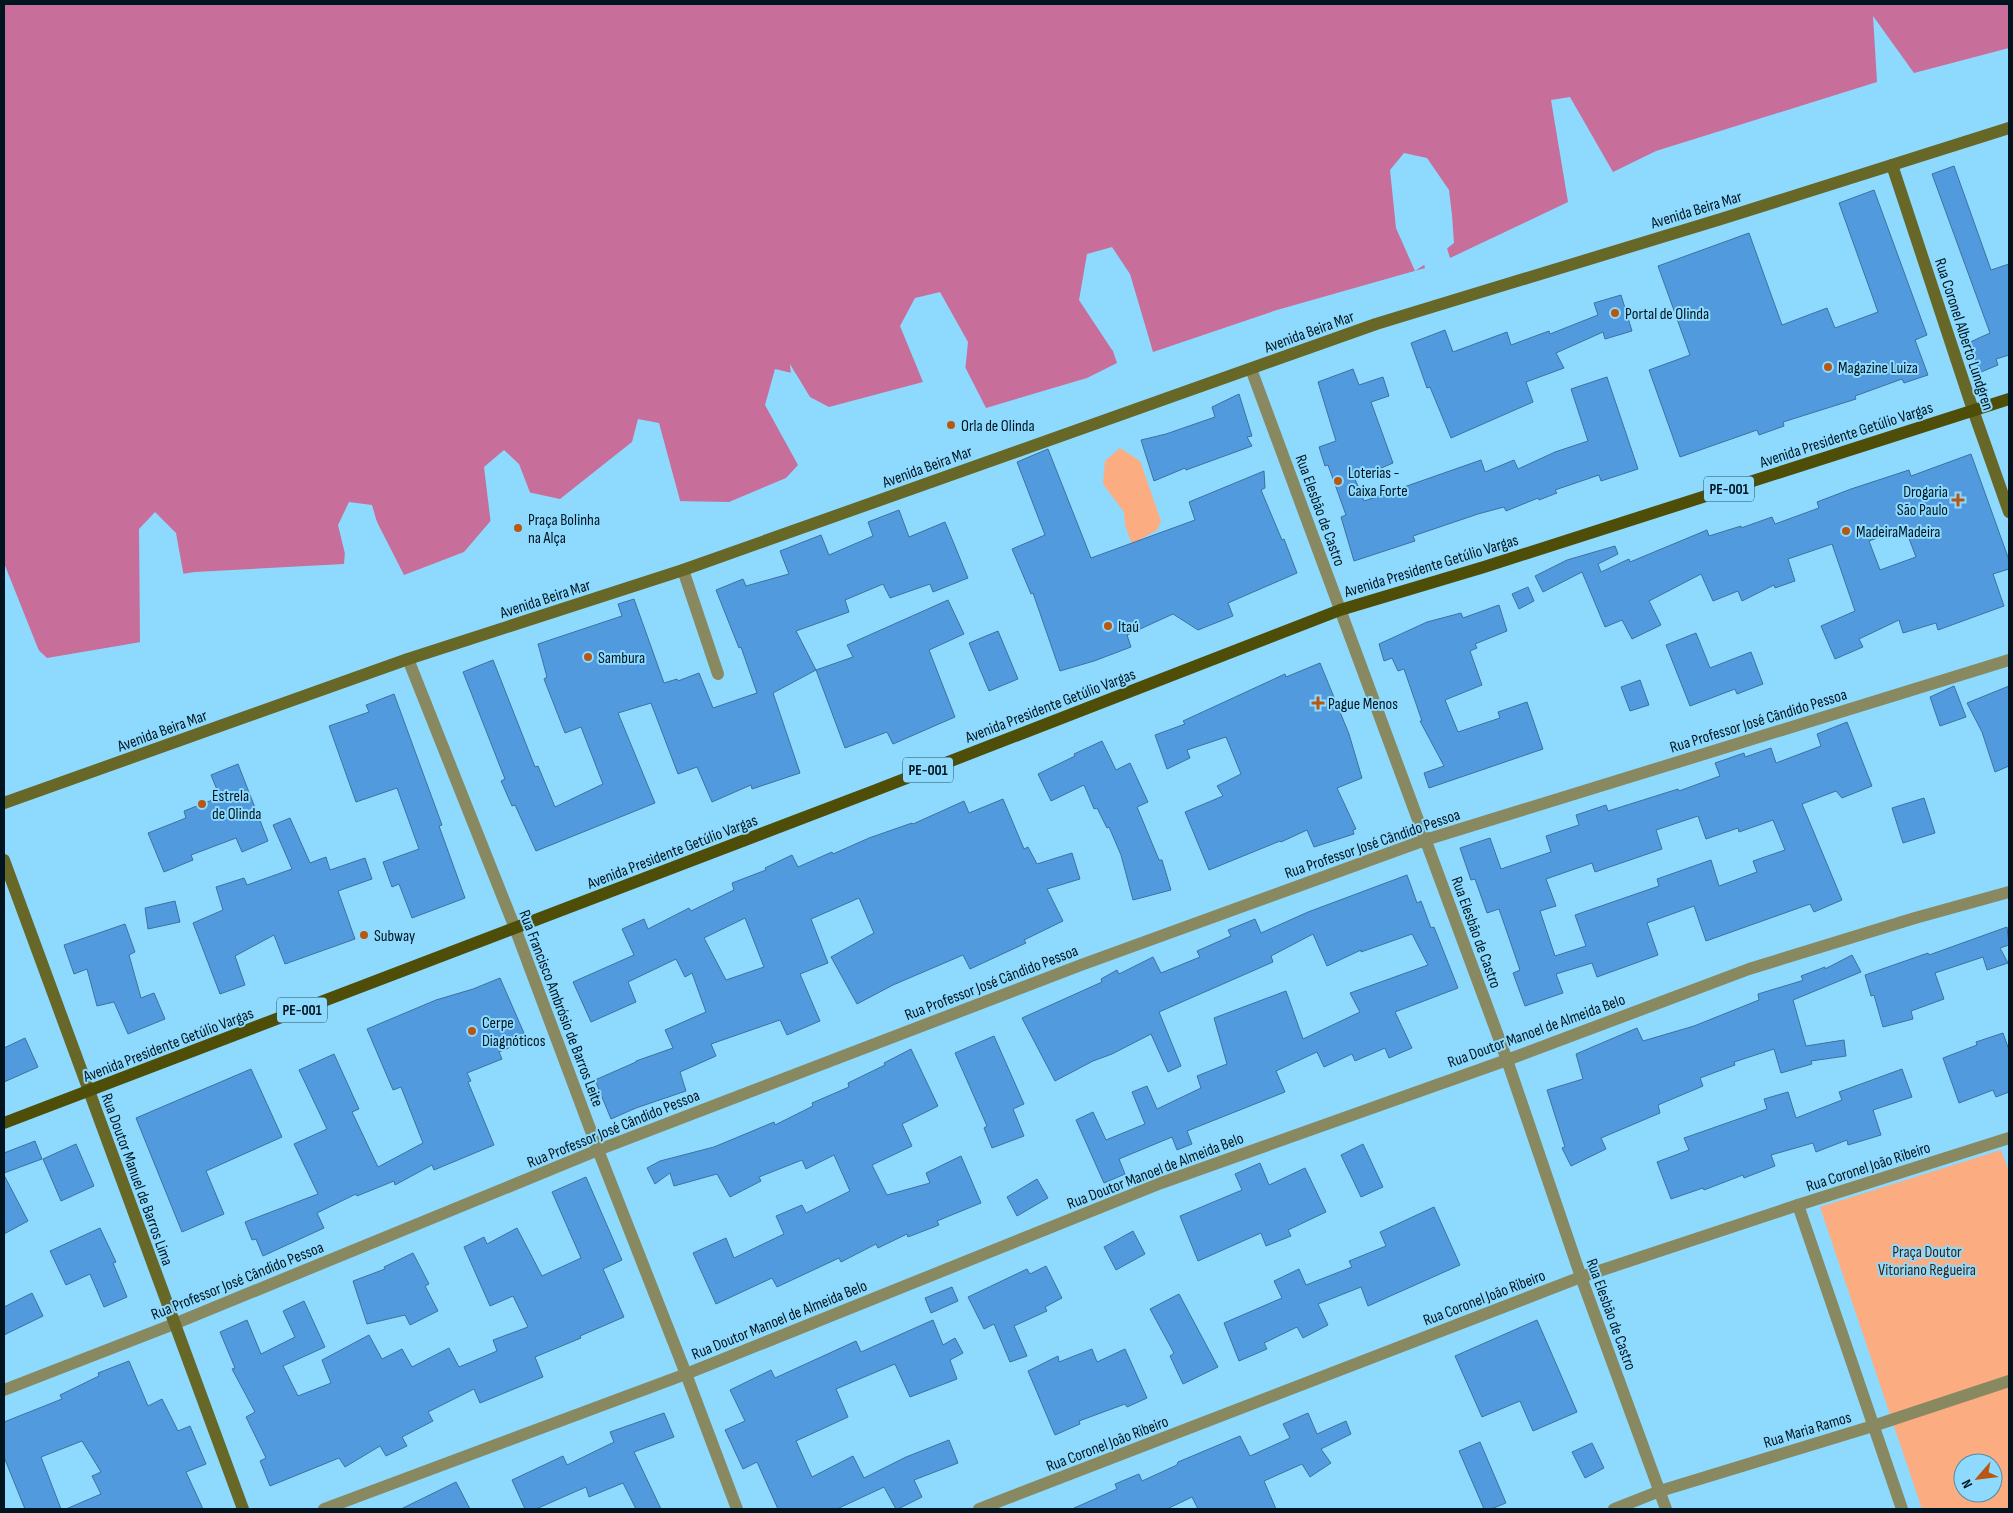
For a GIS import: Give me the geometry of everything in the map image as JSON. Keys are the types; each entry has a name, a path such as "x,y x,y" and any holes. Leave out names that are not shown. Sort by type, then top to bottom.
{"main road":[{"name":"Avenida Beira Mar","path":"4,803 408,659 683,570 1376,324 2009,128"},
{"name":"Rua Coronel Alberto Lundgren","path":"1892,165 1973,410 2009,512"},
{"name":"Avenida Presidente Getúlio Vargas","path":"4,1123 876,790 1340,610 1484,567 2009,399"},
{"name":"Rua Doutor Manuel de Barros Lima","path":"4,860 244,1509"}],"street":[{"name":"Rua Elesbão de Castro","path":"1251,369 1507,1060 1581,1277 1666,1509"},
{"path":"683,570 718,674"},
{"name":"Rua Francisco Ambrósio de Barros Leite","path":"408,659 515,928 598,1150 737,1509"},
{"name":"Rua Professor José Cândido Pessoa","path":"4,1390 174,1324 598,1150 1081,965 1425,840 2009,660"},
{"name":"Rua Doutor Manoel de Almeida Belo","path":"324,1509 686,1374 1161,1183 1507,1060 1749,970 1906,920 2009,892"},
{"name":"Rua Coronel João Ribeiro","path":"979,1509 1581,1277 1798,1205 2008,1143"},
{"path":"1798,1205 1872,1426 1902,1509"},
{"name":"Rua Maria Ramos","path":"1614,1509 1660,1491 1872,1426 2009,1381"}],"green space":[{"path":"1120,448 1140,461 1161,521 1157,530 1132,544 1125,525 1124,512 1103,484 1105,461"},
{"name":"Praça Doutor Vitoriano Regueira","path":"2001,1150 2009,1171 2009,1509 1922,1509 1820,1207"}],"shaded area":[{"path":"4,4 2009,4 2009,48 1914,73 1873,16 1877,82 1656,151 1613,172 1570,97 1551,100 1568,202 1450,258 1426,179 1403,190 1409,205 1425,268 1277,310 1153,352 1130,274 1104,281 1092,289 1117,363 1087,378 986,408 936,310 926,343 923,382 827,427 790,364 798,465 786,478 729,502 676,501 642,434 560,499 523,491 511,497 464,552 404,575 376,520 347,527 344,564 195,572 169,576 141,642 47,658 27,639 4,644"}],"pier":[{"path":"1404,153 1427,158 1449,190 1452,215 1454,243 1445,250 1424,182 1406,191 1427,263 1415,271 1396,228 1390,170"},
{"path":"1112,247 1130,274 1130,283 1128,277 1105,283 1095,290 1115,350 1112,350 1079,300 1087,254"},
{"path":"940,292 968,342 965,372 936,316 929,344 925,384 827,430 793,373 796,374 810,397 829,407 923,382 900,326 915,298"},
{"path":"775,369 793,373 800,464 798,465 765,405"},
{"path":"638,419 659,423 681,504 673,503 642,438 631,446"},
{"path":"504,450 519,464 531,495 523,493 513,499 491,525 484,467"},
{"path":"349,502 372,505 381,536 375,523 349,529 347,562 338,525"},
{"path":"155,512 176,533 184,577 171,579 143,643 140,645 139,529"},
{"path":"4,563 41,656 27,641 4,647"},
{"path":"4,649 16,698 4,703"}],"building":[{"path":"1954,166 1991,270 2009,264 2009,355 1996,359 1998,365 1981,372 1968,343 1990,333 1932,174"},
{"path":"1874,190 1927,335 1915,340 1928,375 1904,383 1902,379 1855,396 1856,399 1783,422 1784,426 1759,435 1757,430 1680,457 1649,370 1690,355 1658,266 1749,233 1782,325 1827,308 1835,328 1878,312 1839,203"},
{"path":"1621,295 1632,331 1605,339 1603,332 1556,353 1564,368 1526,382 1533,402 1451,438 1430,387 1427,388 1411,343 1445,330 1453,352 1507,332 1511,345 1549,331 1550,334 1598,315 1594,303"},
{"path":"1353,369 1359,385 1383,377 1389,396 1371,402 1393,463 1355,479 1364,501 1481,460 1485,472 1514,460 1518,469 1555,452 1588,441 1571,389 1607,377 1638,469 1601,481 1599,475 1555,490 1557,493 1539,500 1538,498 1506,511 1504,507 1478,514 1413,536 1415,541 1354,561 1341,517 1346,515 1328,465 1325,466 1319,447 1336,441 1318,382"},
{"path":"1239,394 1252,436 1247,437 1252,446 1186,470 1185,468 1154,481 1141,440 1166,434 1215,417 1212,407"},
{"path":"1048,449 1091,558 1195,520 1189,502 1264,471 1265,488 1261,490 1282,540 1284,539 1297,573 1228,603 1233,616 1198,630 1173,614 1127,635 1131,647 1060,671 1033,593 1031,594 1012,549 1045,535 1017,462"},
{"path":"1971,454 2009,560 2009,569 1993,574 2004,606 1938,630 1936,623 1903,633 1899,620 1859,639 1863,647 1835,659 1821,626 1855,611 1832,544 1788,559 1795,581 1775,588 1774,585 1742,601 1738,591 1713,601 1701,574 1649,601 1661,625 1632,639 1622,620 1605,627 1582,572 1543,592 1535,576 1567,560 1615,546 1618,554 1598,564 1601,572 1629,559 1630,562 1707,530 1709,536 1741,526 1741,528 1772,517 1775,524 1819,508 1817,502 1851,489 1909,470 1911,476","holes":["1905,528 1916,557 1880,570 1869,541"]},
{"path":"899,510 909,537 945,522 968,578 933,592 930,584 890,598 883,584 845,600 849,612 796,631 816,670 773,693 800,773 752,789 751,785 712,802 697,767 678,774 651,703 618,713 655,803 536,851 515,805 512,806 501,781 505,779 463,672 493,660 535,767 538,766 555,807 603,784 581,727 565,733 544,679 547,677 538,644 622,616 618,604 634,599 664,683 677,679 678,681 699,673 713,708 757,693 741,647 739,648 716,590 743,579 746,586 789,574 780,551 821,535 829,555 873,536 868,522"},
{"path":"1528,587 1534,601 1519,609 1512,594"},
{"path":"948,600 964,634 929,650 955,717 893,744 887,732 845,748 816,670 853,657 847,645"},
{"path":"1499,605 1507,631 1475,644 1477,648 1470,651 1482,685 1445,700 1458,732 1500,718 1498,712 1527,702 1543,749 1429,788 1424,773 1444,766 1420,721 1422,721 1404,669 1398,671 1392,658 1384,661 1379,644 1427,622 1461,613 1463,618"},
{"path":"998,631 1018,679 989,691 969,643"},
{"path":"1696,633 1710,668 1751,652 1763,684 1737,694 1735,689 1690,706 1666,645"},
{"path":"1320,663 1349,734 1362,778 1337,788 1356,829 1353,830 1354,834 1314,847 1307,830 1209,870 1185,812 1223,796 1217,786 1241,774 1226,737 1187,750 1190,758 1167,769 1155,735 1185,724 1183,721 1285,674 1286,677"},
{"path":"1640,680 1649,705 1630,711 1621,687"},
{"path":"1954,686 1966,717 1940,726 1930,697"},
{"path":"2009,686 2009,766 1995,772 1982,732 1967,703"},
{"path":"394,694 442,825 439,826 465,898 412,918 399,884 392,887 383,862 419,849 397,788 356,802 329,726 369,712 366,705"},
{"path":"1847,722 1872,786 1842,798 1836,791 1802,804 1842,900 1814,912 1810,904 1706,941 1694,906 1647,923 1658,955 1597,977 1592,963 1556,974 1563,993 1525,1006 1513,973 1520,970 1499,909 1487,913 1475,879 1471,880 1460,848 1490,838 1501,869 1551,852 1546,836 1579,825 1576,815 1606,805 1608,811 1678,789 1679,791 1720,776 1715,763 1744,753 1745,757 1771,748 1776,763 1821,746 1817,734","holes":["1698,816 1706,839 1738,828 1739,832 1773,820 1785,850 1753,861 1757,872 1719,886 1711,860 1657,879 1659,886 1575,915 1586,946 1555,956 1540,911 1556,906 1546,879 1592,863 1595,872 1662,849 1656,830"]},
{"path":"1102,741 1116,770 1130,763 1148,802 1137,807 1159,860 1162,860 1171,890 1133,900 1121,855 1109,827 1107,828 1097,808 1094,809 1084,785 1051,801 1038,774"},
{"path":"238,764 268,841 242,852 236,838 191,855 193,860 164,872 148,833 186,818 184,811 220,797 211,775"},
{"path":"1924,798 1935,833 1903,843 1892,808"},
{"path":"1003,799 1024,849 1028,847 1037,864 1072,853 1080,879 1047,889 1063,921 1024,940 1026,943 970,969 963,955 893,985 857,1004 831,957 874,933 859,898 811,919 828,963 800,974 820,1021 787,1035 780,1020 711,1044 716,1056 680,1072 686,1091 636,1108 611,1119 595,1080 636,1061 673,1048 665,1030 706,1012 692,973 685,977 676,959 628,982 636,1002 591,1022 573,982 634,955 622,929 644,919 648,929 689,908 691,911 734,890 732,883 766,870 765,868 792,855 798,867 869,838 913,824 964,801 969,813","holes":["745,918 764,967 726,980 704,938"]},
{"path":"290,818 310,863 326,857 330,870 365,858 372,879 338,891 355,939 285,964 274,935 235,956 245,985 220,994 193,923 223,910 216,887 244,878 247,885 292,869 273,825"},
{"path":"1407,875 1417,903 1421,901 1431,928 1434,927 1458,988 1395,1012 1412,1048 1389,1058 1385,1048 1355,1061 1352,1054 1324,1067 1317,1052 1276,1071 1285,1092 1187,1131 1192,1144 1177,1150 1172,1137 1119,1159 1125,1174 1104,1183 1076,1120 1093,1112 1106,1140 1145,1124 1132,1092 1147,1086 1157,1109 1201,1088 1197,1076 1227,1064 1214,1018 1286,991 1303,1039 1360,1012 1350,993 1428,965 1412,934 1361,952 1361,950 1327,966 1313,934 1271,956 1273,962 1159,1012 1181,1066 1168,1072 1151,1034 1055,1081 1022,1018 1102,982 1101,979 1117,970 1119,974 1153,957 1161,973 1200,957 1197,951 1231,936 1228,930 1255,919 1261,933 1308,912"},
{"path":"175,901 180,922 148,929 145,908"},
{"path":"125,924 135,952 129,955 141,998 154,993 165,1019 128,1034 114,1002 97,1006 87,969 74,974 64,945"},
{"path":"2007,927 2009,945 2000,948 2008,963 1987,970 1983,957 1935,973 1944,999 1911,1011 1913,1019 1883,1027 1874,995 1871,996 1865,975 1928,953 1929,955"},
{"path":"1852,955 1861,972 1793,1000 1806,1046 1844,1040 1846,1056 1811,1061 1812,1064 1781,1073 1774,1049 1734,1062 1735,1065 1700,1078 1703,1086 1658,1105 1660,1113 1601,1138 1606,1149 1571,1166 1562,1148 1565,1147 1547,1090 1583,1079 1576,1054 1637,1028 1643,1041 1694,1026 1759,1000 1758,994 1801,981 1803,980 1801,976 1825,967 1825,969"},
{"path":"500,978 527,1040 499,1052 502,1059 467,1073 471,1081 468,1082 494,1145 434,1170 432,1165 395,1185 394,1181 357,1196 356,1194 317,1213 324,1228 263,1256 256,1239 252,1240 245,1222 318,1194 294,1144 327,1129 299,1070 334,1054 359,1109 352,1112 378,1167 423,1143 401,1087 393,1090 367,1029 436,1000 473,989"},
{"path":"2003,1033 2009,1050 2009,1092 1996,1097 1993,1090 1959,1103 1943,1058 1977,1045 1976,1042"},
{"path":"994,1036 1024,1104 1013,1109 1024,1136 992,1148 984,1128 987,1126 955,1053"},
{"path":"25,1038 38,1067 4,1082 4,1048"},
{"path":"911,1049 938,1106 902,1124 912,1146 872,1165 887,1195 930,1183 926,1173 961,1156 981,1203 937,1221 939,1225 908,1237 907,1234 878,1248 876,1244 841,1262 839,1258 777,1287 772,1278 716,1304 693,1253 726,1238 734,1258 784,1234 776,1216 802,1205 806,1213 850,1191 834,1155 806,1169 802,1160 759,1177 761,1181 730,1197 717,1174 674,1186 670,1173 655,1184 647,1168 660,1161 714,1147 774,1122 775,1125 813,1106 812,1103 849,1087 848,1083 885,1065 884,1063"},
{"path":"251,1069 282,1137 206,1171 224,1214 182,1232 136,1118"},
{"path":"1902,1069 1912,1097 1873,1110 1881,1135 1848,1145 1847,1140 1816,1152 1813,1143 1771,1155 1775,1166 1744,1178 1743,1175 1704,1190 1703,1188 1671,1199 1657,1162 1689,1150 1684,1138 1767,1109 1764,1099 1788,1092 1796,1118 1842,1100 1839,1092"},
{"path":"35,1141 42,1159 4,1173 4,1153"},
{"path":"76,1144 94,1186 61,1201 43,1159"},
{"path":"1363,1144 1383,1187 1361,1197 1341,1155"},
{"path":"1260,1163 1269,1185 1305,1168 1326,1212 1288,1230 1291,1236 1266,1246 1261,1233 1198,1261 1180,1216 1242,1190 1235,1174"},
{"path":"4,1175 28,1221 4,1234"},
{"path":"586,1177 622,1260 603,1269 624,1317 580,1336 581,1338 535,1357 543,1377 480,1403 474,1389 428,1412 433,1421 402,1437 407,1446 386,1456 380,1446 345,1467 339,1458 270,1486 260,1461 266,1458 246,1417 255,1412 232,1369 235,1368 220,1332 247,1320 261,1354 295,1337 283,1311 304,1301 325,1347 283,1366 298,1396 331,1383 322,1360 369,1335 382,1359 402,1349 412,1367 449,1348 459,1367 497,1351 493,1340 528,1327 513,1296 490,1306 464,1247 484,1237 487,1244 517,1228 542,1276 581,1258 552,1192"},
{"path":"1037,1179 1048,1198 1017,1216 1007,1197"},
{"path":"1434,1207 1460,1265 1368,1306 1361,1287 1318,1304 1328,1325 1303,1338 1297,1327 1264,1343 1267,1349 1239,1361 1224,1323 1282,1298 1274,1281 1299,1269 1306,1285 1352,1267 1349,1261 1386,1246 1380,1232"},
{"path":"100,1228 116,1262 113,1263 127,1297 104,1307 90,1274 66,1285 50,1251"},
{"path":"1133,1231 1145,1254 1116,1270 1104,1247"},
{"path":"413,1253 429,1284 425,1286 438,1311 410,1325 405,1315 367,1324 353,1281 385,1269 384,1267"},
{"path":"1046,1266 1062,1298 1045,1307 1047,1311 1014,1326 1027,1356 1010,1362 994,1324 984,1329 968,1297 1027,1269 1030,1274"},
{"path":"952,1287 958,1301 931,1313 925,1298"},
{"path":"32,1293 43,1316 4,1335 4,1307"},
{"path":"1179,1294 1218,1367 1183,1384 1170,1356 1174,1353 1150,1309"},
{"path":"933,1320 943,1345 955,1338 963,1353 950,1360 957,1379 910,1397 895,1364 836,1389 848,1417 796,1441 812,1477 853,1456 864,1478 906,1457 949,1440 958,1463 914,1480 922,1497 898,1509 896,1509 884,1487 837,1509 778,1509 757,1462 743,1469 725,1430 745,1421 730,1390 771,1370 775,1378 856,1341 861,1352"},
{"path":"1537,1320 1577,1412 1533,1431 1520,1401 1482,1417 1455,1356"},
{"path":"1092,1349 1097,1362 1125,1349 1147,1398 1127,1407 1125,1404 1079,1421 1080,1424 1055,1435 1028,1371 1058,1356 1059,1362"},
{"path":"129,1361 148,1406 162,1399 178,1431 190,1426 206,1464 186,1472 203,1509 66,1509 101,1494 92,1476 101,1472 82,1441 41,1457 61,1509 25,1509 4,1457 4,1422 62,1399 60,1395 99,1376 98,1373"},
{"path":"664,1413 674,1437 634,1452 661,1509 636,1509 623,1483 589,1497 586,1487 536,1509 525,1509 512,1480 563,1456 567,1465 614,1442 610,1432"},
{"path":"1308,1413 1317,1434 1346,1421 1351,1434 1321,1449 1331,1463 1310,1477 1302,1464 1264,1481 1276,1509 1198,1509 1192,1497 1167,1509 1072,1509 1117,1489 1115,1484 1139,1474 1142,1481 1177,1465 1178,1462 1240,1436 1250,1456 1290,1438 1283,1424"},
{"path":"1480,1442 1506,1503 1491,1509 1484,1509 1459,1451"},
{"path":"1592,1443 1604,1468 1585,1478 1572,1452"},
{"path":"456,1482 470,1509 401,1509"}],"place":[{"name":"Portal de Olinda","path":"1615,313"},
{"name":"Magazine Luiza","path":"1828,367"},
{"name":"Orla de Olinda","path":"951,425"},
{"name":"Loterias - Caixa Forte","path":"1338,481"},
{"name":"Drogaria São Paulo","path":"1958,500"},
{"name":"Praça Bolinha na Alça","path":"518,528"},
{"name":"MadeiraMadeira","path":"1846,531"},
{"name":"Itaú","path":"1108,626"},
{"name":"Sambura","path":"588,657"},
{"name":"Pague Menos","path":"1318,703"},
{"name":"Estrela de Olinda","path":"202,804"},
{"name":"Subway","path":"364,935"},
{"name":"Cerpe Diagnóticos","path":"472,1031"}]}
